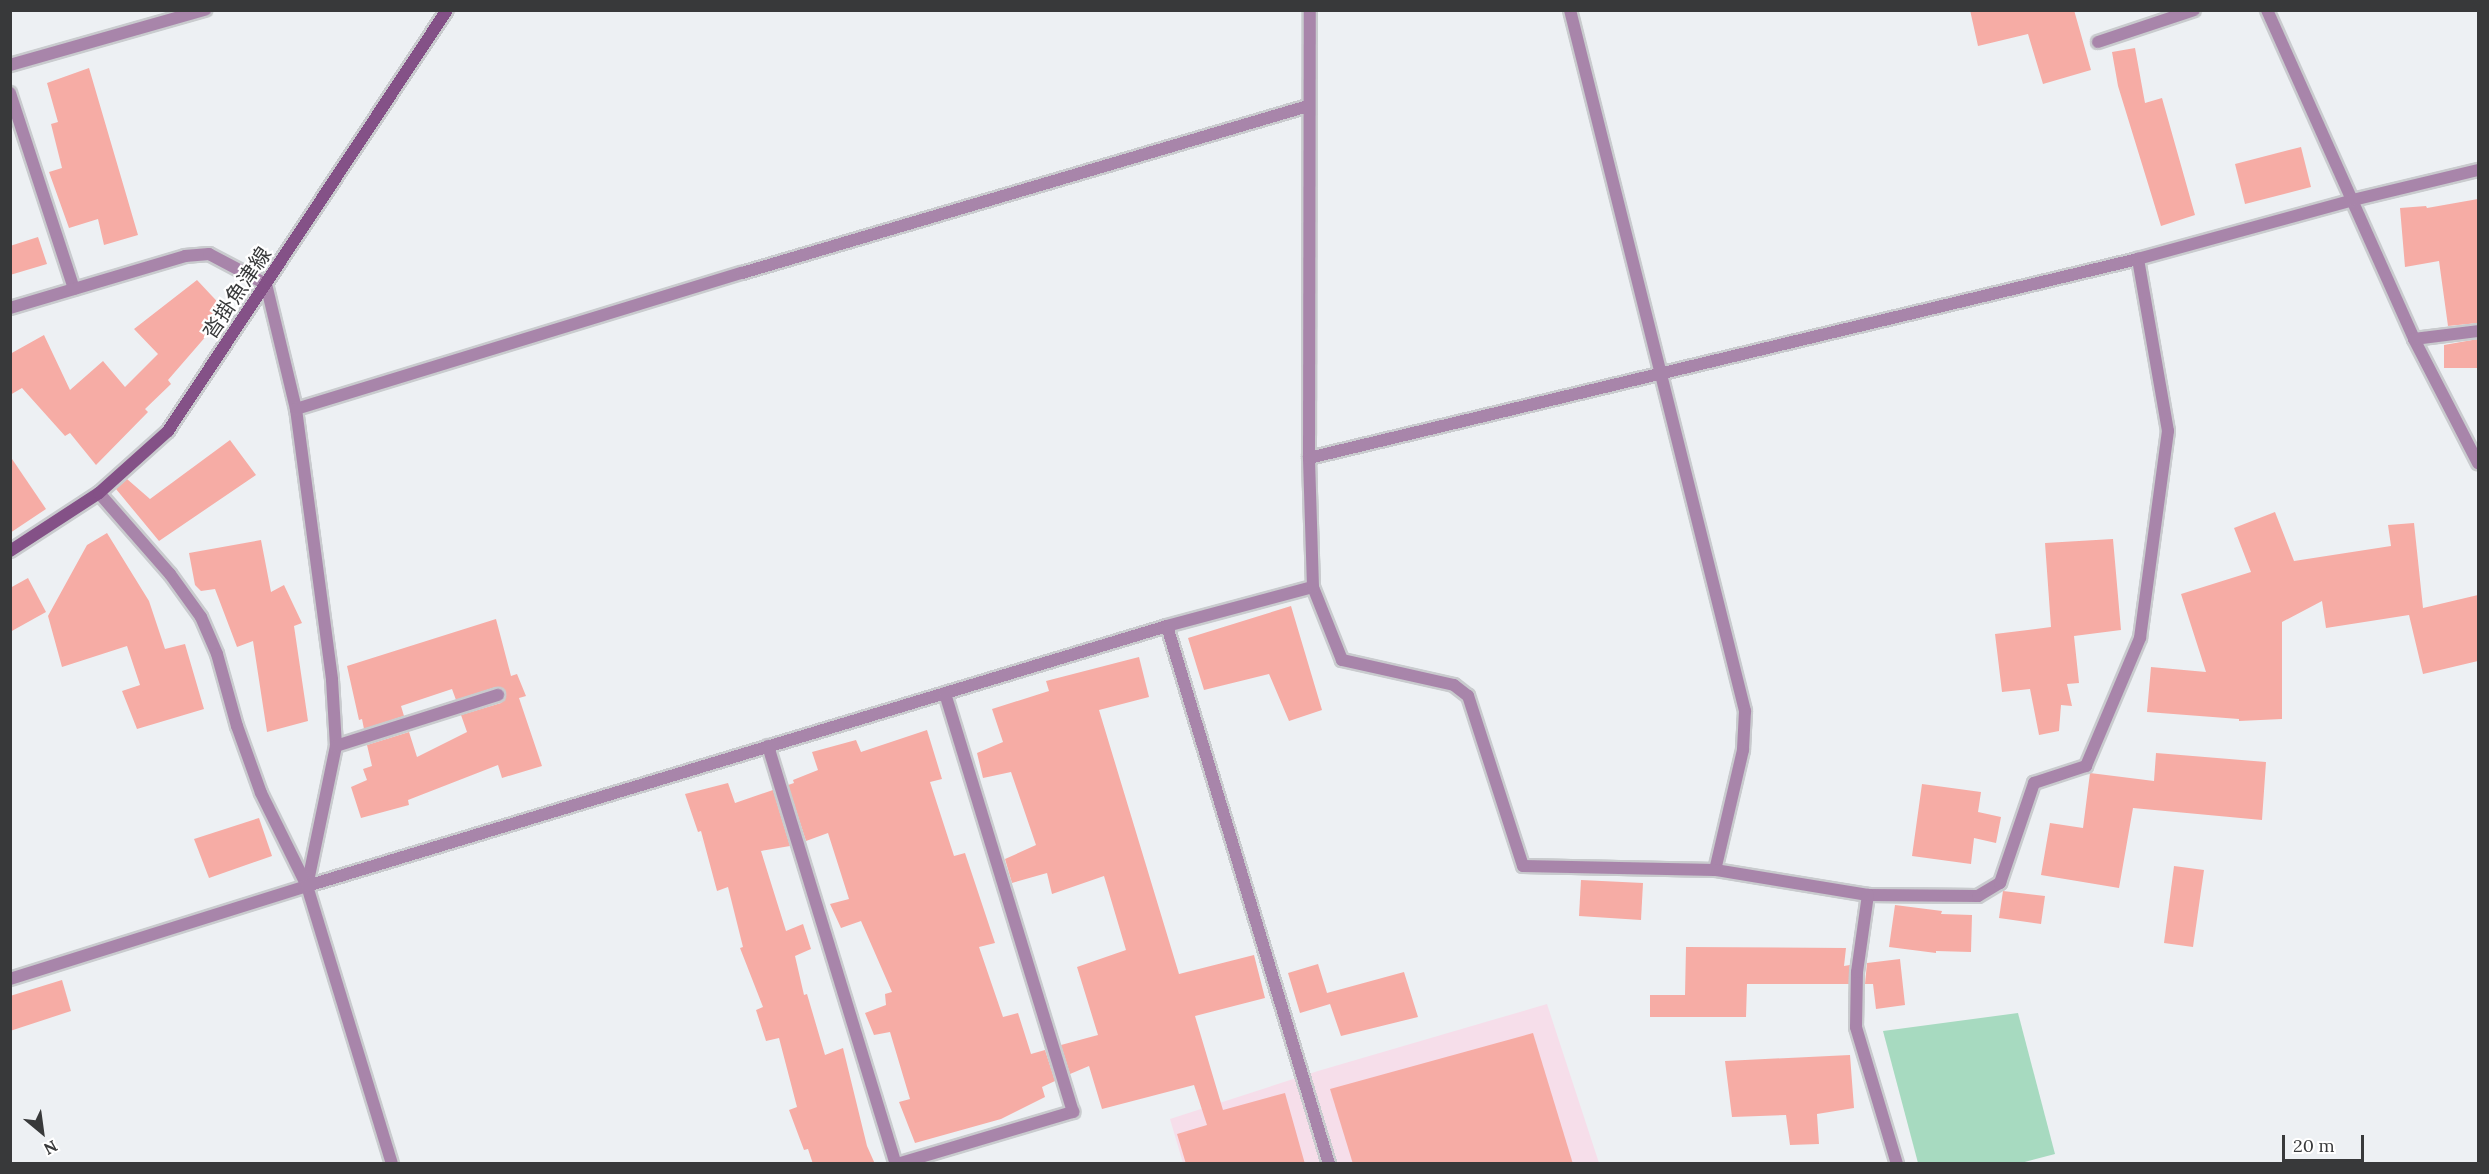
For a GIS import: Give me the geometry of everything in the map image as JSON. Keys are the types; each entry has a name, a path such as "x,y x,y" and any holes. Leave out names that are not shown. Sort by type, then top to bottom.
{"main road":[{"name":"沓掛魚津線","path":"12,547 99,493 168,430 447,10"}],"street":[{"path":"10,65 205,10"},
{"path":"1570,10 1745,711 1743,750 1716,870"},
{"path":"2098,42 2194,10"},
{"path":"2266,10 2414,339 2478,463"},
{"path":"1313,11 1308,106 1313,587 1342,660 1454,685 1468,696 1523,866 1716,870 1868,895 1978,896 2000,883 2034,783 2086,766 2140,638 2168,431 2138,259"},
{"path":"10,93 74,289"},
{"path":"296,409 742,273 1308,106"},
{"path":"1310,458 2138,259 2353,200 2478,170"},
{"path":"10,308 185,255 209,254 266,284 296,409 332,680 336,746 307,886"},
{"path":"2414,339 2478,331"},
{"path":"99,493 170,574 201,617 217,654 237,726 261,793 307,886 392,1164"},
{"path":"10,979 768,746 1167,626 1313,587"},
{"path":"1167,626 1329,1164"},
{"path":"768,746 896,1164 1073,1112 945,693"},
{"path":"336,746 498,695"},
{"path":"1868,895 1857,972 1856,1027 1897,1164"}],"shaded area":[{"path":"1547,1004 1599,1163 1183,1163 1170,1119 1318,1071"}],"green space":[{"path":"2018,1013 2055,1154 2021,1163 1918,1163 1883,1031"}],"building":[{"path":"1970,10 2074,10 2091,70 2043,84 2028,34 1978,46"},
{"path":"2135,48 2145,103 2162,98 2195,215 2161,226 2118,86 2112,52"},
{"path":"89,68 138,235 104,245 98,219 69,228 49,172 62,168 51,124 58,122 47,83"},
{"path":"2301,147 2311,187 2245,204 2235,164"},
{"path":"2478,199 2478,323 2448,326 2439,261 2405,267 2400,208 2426,206 2427,208"},
{"path":"38,237 47,264 10,275 10,246"},
{"path":"197,280 227,312 168,380 171,384 145,409 148,412 96,465 70,433 65,436 22,388 10,395 10,354 44,335 70,390 103,361 125,387 158,354 134,329"},
{"path":"2478,339 2478,368 2444,368 2444,345"},
{"path":"230,440 256,475 159,541 116,489 127,479 150,499"},
{"path":"10,456 46,509 10,533"},
{"path":"2275,512 2294,561 2391,546 2388,525 2414,523 2423,608 2478,595 2478,661 2423,674 2409,615 2326,628 2322,601 2282,622 2282,719 2239,721 2239,719 2147,712 2151,667 2206,672 2181,594 2251,572 2234,528"},
{"path":"107,533 149,601 165,649 185,644 204,709 137,729 122,691 140,685 127,646 62,667 48,616 87,545"},
{"path":"2113,539 2121,630 2074,636 2079,683 2067,684 2072,706 2061,705 2059,731 2039,735 2030,689 2002,692 1995,634 2051,627 2045,543"},
{"path":"261,540 271,592 284,585 302,623 294,626 308,721 267,732 253,641 237,647 215,589 201,591 195,585 189,553"},
{"path":"28,578 46,612 10,632 10,588"},
{"path":"1291,606 1322,710 1289,721 1269,674 1204,690 1188,638"},
{"path":"496,619 511,676 517,674 526,696 519,698 542,766 502,778 498,765 408,800 409,805 361,818 351,787 367,780 363,769 372,766 367,745 409,732 417,757 467,732 461,715 501,703 506,693 503,689 496,687 456,700 452,689 401,706 404,716 364,729 362,719 359,720 347,666"},
{"path":"1139,657 1149,697 1099,710 1179,974 1254,955 1265,998 1195,1016 1223,1110 1285,1093 1305,1164 1186,1164 1177,1134 1207,1125 1194,1085 1102,1109 1089,1066 1070,1074 1061,1045 1098,1035 1077,967 1126,950 1104,876 1052,894 1047,873 1012,883 1005,859 1036,845 1011,772 983,778 977,753 1003,742 992,709 1049,691 1046,681"},
{"path":"927,730 942,779 930,782 954,856 965,853 995,943 979,947 1003,1017 1018,1013 1031,1054 1045,1050 1055,1081 1042,1087 1045,1097 1001,1119 915,1143 899,1102 910,1099 890,1032 874,1035 865,1013 886,1005 885,994 892,992 861,921 841,928 830,904 849,899 828,833 806,841 788,785 794,783 793,780 818,770 812,752 856,740 861,752"},
{"path":"2156,753 2266,762 2262,820 2133,808 2119,888 2041,875 2050,823 2083,828 2090,773 2154,781"},
{"path":"728,783 735,803 773,790 790,846 761,851 786,931 803,924 811,949 795,956 804,995 807,994 825,1055 843,1048 867,1146 875,1164 813,1164 808,1149 804,1150 789,1110 797,1107 779,1038 766,1041 756,1010 763,1007 740,948 743,947 728,887 717,891 701,831 698,832 685,794"},
{"path":"1922,784 1981,792 1978,812 2001,817 1996,843 1974,838 1971,864 1912,856"},
{"path":"259,818 272,856 209,878 194,839"},
{"path":"2174,866 2204,870 2193,947 2164,943"},
{"path":"1581,880 1643,883 1641,920 1579,916"},
{"path":"2003,891 2045,896 2041,924 1999,918"},
{"path":"1895,905 1942,911 1941,914 1972,915 1971,952 1936,951 1936,953 1889,947"},
{"path":"1686,947 1846,948 1844,966 1850,965 1849,984 1747,984 1746,1017 1650,1017 1650,995 1685,995"},
{"path":"1900,959 1905,1005 1876,1009 1873,984 1865,984 1867,963"},
{"path":"1318,964 1327,993 1404,972 1418,1017 1341,1036 1330,1004 1300,1013 1288,973"},
{"path":"62,980 71,1011 10,1031 10,996"},
{"path":"1533,1033 1573,1164 1353,1164 1330,1089"},
{"path":"1850,1055 1854,1108 1817,1114 1819,1144 1790,1145 1786,1115 1732,1117 1725,1061"}]}
